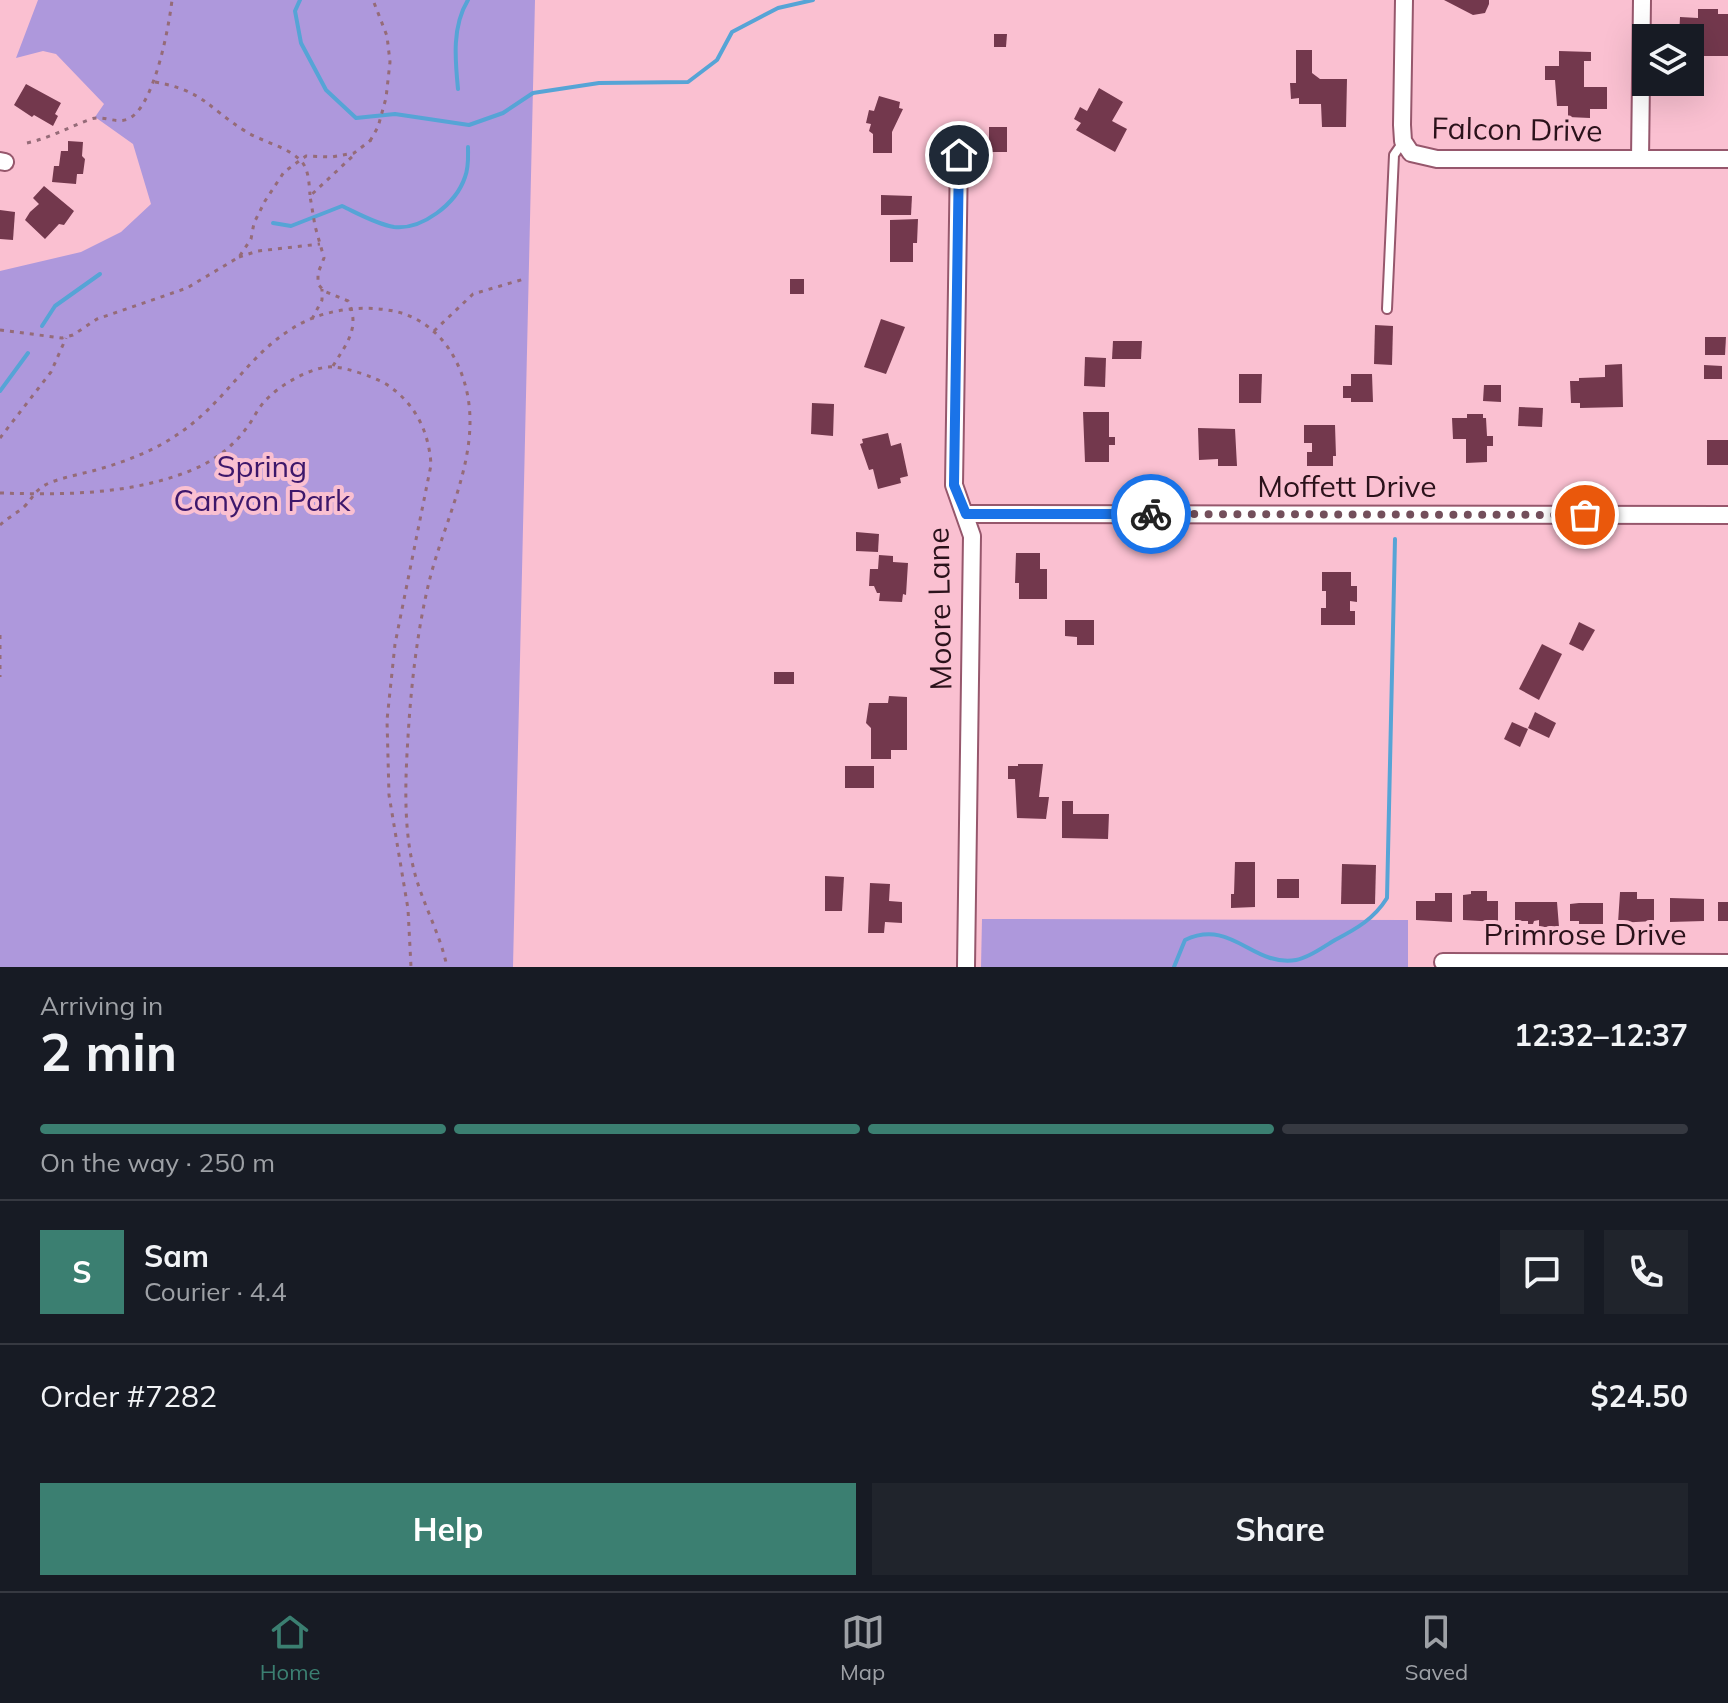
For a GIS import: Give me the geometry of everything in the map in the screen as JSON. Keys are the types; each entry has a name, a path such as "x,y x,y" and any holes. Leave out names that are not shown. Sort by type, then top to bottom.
{"street":[{"name":"Falcon Drive","path":"1404,0 1403,141 1411,153 1437,159 1728,159"},
{"path":"1640,159 1642,0"},
{"name":"Moore Lane","path":"959,155 954,485 972,536 966,967"},
{"name":"Moffett Drive","path":"966,514 1728,515"},
{"name":"Primrose Drive","path":"1443,962 1728,963"}],"lane":[{"path":"1387,309 1394,155 1403,141"}],"path":[{"path":"27,143 45,139 95,117 128,119 138,112 155,82 172,0"},
{"path":"310,196 371,140 380,119 388,90 390,55 387,36 373,0"},
{"path":"155,82 182,87 201,96 246,131 301,160 308,174 311,206 324,258 317,276 322,300 311,320"},
{"path":"239,257 251,239 254,223 265,201 284,172 306,156 332,157 354,153 371,140"},
{"path":"0,330 48,338 67,336 97,319 187,288 239,257 258,251 320,244"},
{"path":"434,331 473,294 524,279"},
{"path":"322,289 343,297 351,309 351,338 333,366"},
{"path":"0,525 27,503 31,494 50,483 144,454 189,426 212,407 262,351 294,326 351,309 369,308 403,314 434,331 459,367 469,394 472,419 466,463 424,604 408,733 407,800 410,845 417,880 447,967"},
{"path":"0,438 51,372 67,336"},
{"path":"0,493 75,493 120,488 166,479 195,469 230,446 275,390 292,379 333,366 375,378 399,393 416,413 430,452 430,479 395,644 387,720 389,795 408,909 411,967"},
{"path":"0,635 0,677"}],"green space":[{"name":"Spring Canyon Park","path":"38,0 535,0 513,967 0,967 0,271 81,252 121,232 151,204 133,144 95,117 104,104 56,54 43,51 16,58"},
{"path":"982,919 1408,920 1408,967 981,967"}],"building":[{"path":"1444,0 1489,0 1489,4 1485,13 1473,15"},
{"path":"1698,9 1718,9 1718,14 1728,14 1728,56 1704,56 1704,24 1680,24 1680,17 1698,18"},
{"path":"994,34 1007,34 1006,47 994,47"},
{"path":"1296,50 1312,50 1312,73 1320,79 1347,79 1346,127 1322,127 1321,104 1299,104 1299,98 1291,99 1290,83 1296,83"},
{"path":"1559,51 1591,52 1591,61 1584,61 1584,87 1607,87 1607,109 1590,109 1590,118 1568,117 1568,106 1557,106 1555,80 1545,80 1545,66 1559,66"},
{"path":"26,84 61,103 53,126 14,105"},
{"path":"1099,88 1123,102 1112,121 1127,129 1115,152 1076,130 1081,123 1074,119 1080,107 1087,111"},
{"path":"879,96 900,102 899,108 903,109 892,132 892,153 873,153 873,134 869,131 871,124 866,123 869,110 874,111"},
{"path":"989,127 1007,127 1007,152 989,152"},
{"path":"68,141 83,142 83,174 77,174 76,184 52,182 54,166 59,166 61,151 68,151"},
{"path":"44,186 74,211 64,225 59,224 45,239 25,220 39,204 33,198"},
{"path":"881,195 912,196 911,215 881,215"},
{"path":"0,210 15,212 13,240 0,239"},
{"path":"918,219 913,262 890,262 890,220"},
{"path":"790,279 804,279 804,294 790,294"},
{"path":"881,319 905,327 886,374 864,367"},
{"path":"1375,325 1393,326 1392,365 1374,364"},
{"path":"1705,337 1726,337 1725,355 1705,355"},
{"path":"1113,341 1142,341 1141,359 1112,359"},
{"path":"1085,357 1106,358 1105,387 1084,386"},
{"path":"1622,364 1623,407 1580,408 1580,403 1571,403 1570,381 1605,377 1605,365"},
{"path":"1704,365 1722,366 1722,379 1704,379"},
{"path":"1239,374 1262,374 1261,403 1239,403"},
{"path":"1351,374 1372,374 1373,402 1351,402 1351,398 1343,398 1343,386 1351,386"},
{"path":"1484,385 1501,385 1501,402 1483,401"},
{"path":"812,403 834,404 833,436 811,434"},
{"path":"1519,407 1543,408 1542,427 1518,426"},
{"path":"1083,412 1109,412 1109,437 1115,437 1115,445 1109,445 1109,462 1085,462"},
{"path":"1467,414 1483,414 1486,418 1487,436 1493,436 1493,446 1487,446 1487,462 1466,463 1466,439 1453,439 1452,418 1467,418"},
{"path":"1304,425 1335,425 1336,456 1333,456 1333,466 1307,466 1307,452 1312,452 1312,443 1304,443"},
{"path":"1198,428 1235,429 1237,466 1218,466 1218,459 1199,460"},
{"path":"888,433 891,446 901,443 908,476 900,478 901,483 878,489 873,469 869,470 860,444 863,443 862,439"},
{"path":"1707,440 1728,440 1728,465 1707,465"},
{"path":"856,532 879,534 878,552 856,551"},
{"path":"1016,553 1040,553 1040,569 1047,569 1047,599 1019,599 1019,583 1015,583"},
{"path":"879,555 893,556 893,562 908,563 906,595 903,594 902,602 879,601 880,593 874,586 869,586 870,569 878,569"},
{"path":"1322,572 1351,572 1351,586 1357,586 1357,602 1350,601 1350,611 1355,611 1355,625 1321,625 1321,608 1326,608"},
{"path":"1065,620 1094,620 1094,645 1077,645 1077,637 1065,636"},
{"path":"1579,622 1595,630 1583,651 1569,644"},
{"path":"1542,644 1562,654 1539,700 1519,689"},
{"path":"774,672 794,672 794,684 774,684"},
{"path":"889,696 907,697 907,750 891,750 891,759 871,759 871,728 866,723 869,703 888,703"},
{"path":"1535,712 1556,723 1549,738 1528,728"},
{"path":"1512,722 1528,729 1520,747 1504,739"},
{"path":"1043,764 1039,797 1049,797 1046,819 1017,818 1015,779 1008,779 1008,766"},
{"path":"845,766 874,766 874,788 845,788"},
{"path":"1062,801 1073,801 1073,814 1109,814 1108,839 1062,838"},
{"path":"1235,862 1255,862 1255,907 1231,908"},
{"path":"1342,864 1376,865 1375,904 1341,904"},
{"path":"825,876 844,877 842,911 825,911"},
{"path":"1277,879 1299,879 1299,898 1277,898"},
{"path":"870,883 890,884 889,901 902,902 902,923 885,922 884,933 868,933"},
{"path":"1471,891 1487,891 1487,901 1498,901 1498,922 1463,920 1463,895 1471,894"},
{"path":"1620,892 1637,892 1637,899 1654,899 1654,921 1618,923"},
{"path":"1435,893 1452,893 1452,922 1416,920 1416,901 1435,901"},
{"path":"1670,898 1704,899 1704,921 1670,922"},
{"path":"1515,902 1557,902 1559,927 1539,927 1539,920 1533,924 1515,921"},
{"path":"1718,902 1728,902 1728,921 1718,921"},
{"path":"1603,903 1603,924 1570,921 1570,904"}],"waterway":[{"path":"300,0 295,11 301,43 326,90 356,118 395,114 469,125 503,113 533,93 599,83 688,82 717,60 732,32 778,8 813,0"},
{"path":"458,89 457,32 468,0"},
{"path":"273,223 291,226 342,206 387,226 416,224 437,213 461,187 468,162 468,147"},
{"path":"42,326 55,306 100,274"},
{"path":"0,391 28,353"},
{"path":"1174,967 1185,940 1201,935 1229,939 1267,957 1301,959 1364,923 1387,898 1395,539"}],"way so far":[{"path":"1151,514 1585,515"}],"route":[{"path":"959,155 954,485 966,514 1151,514"}]}
